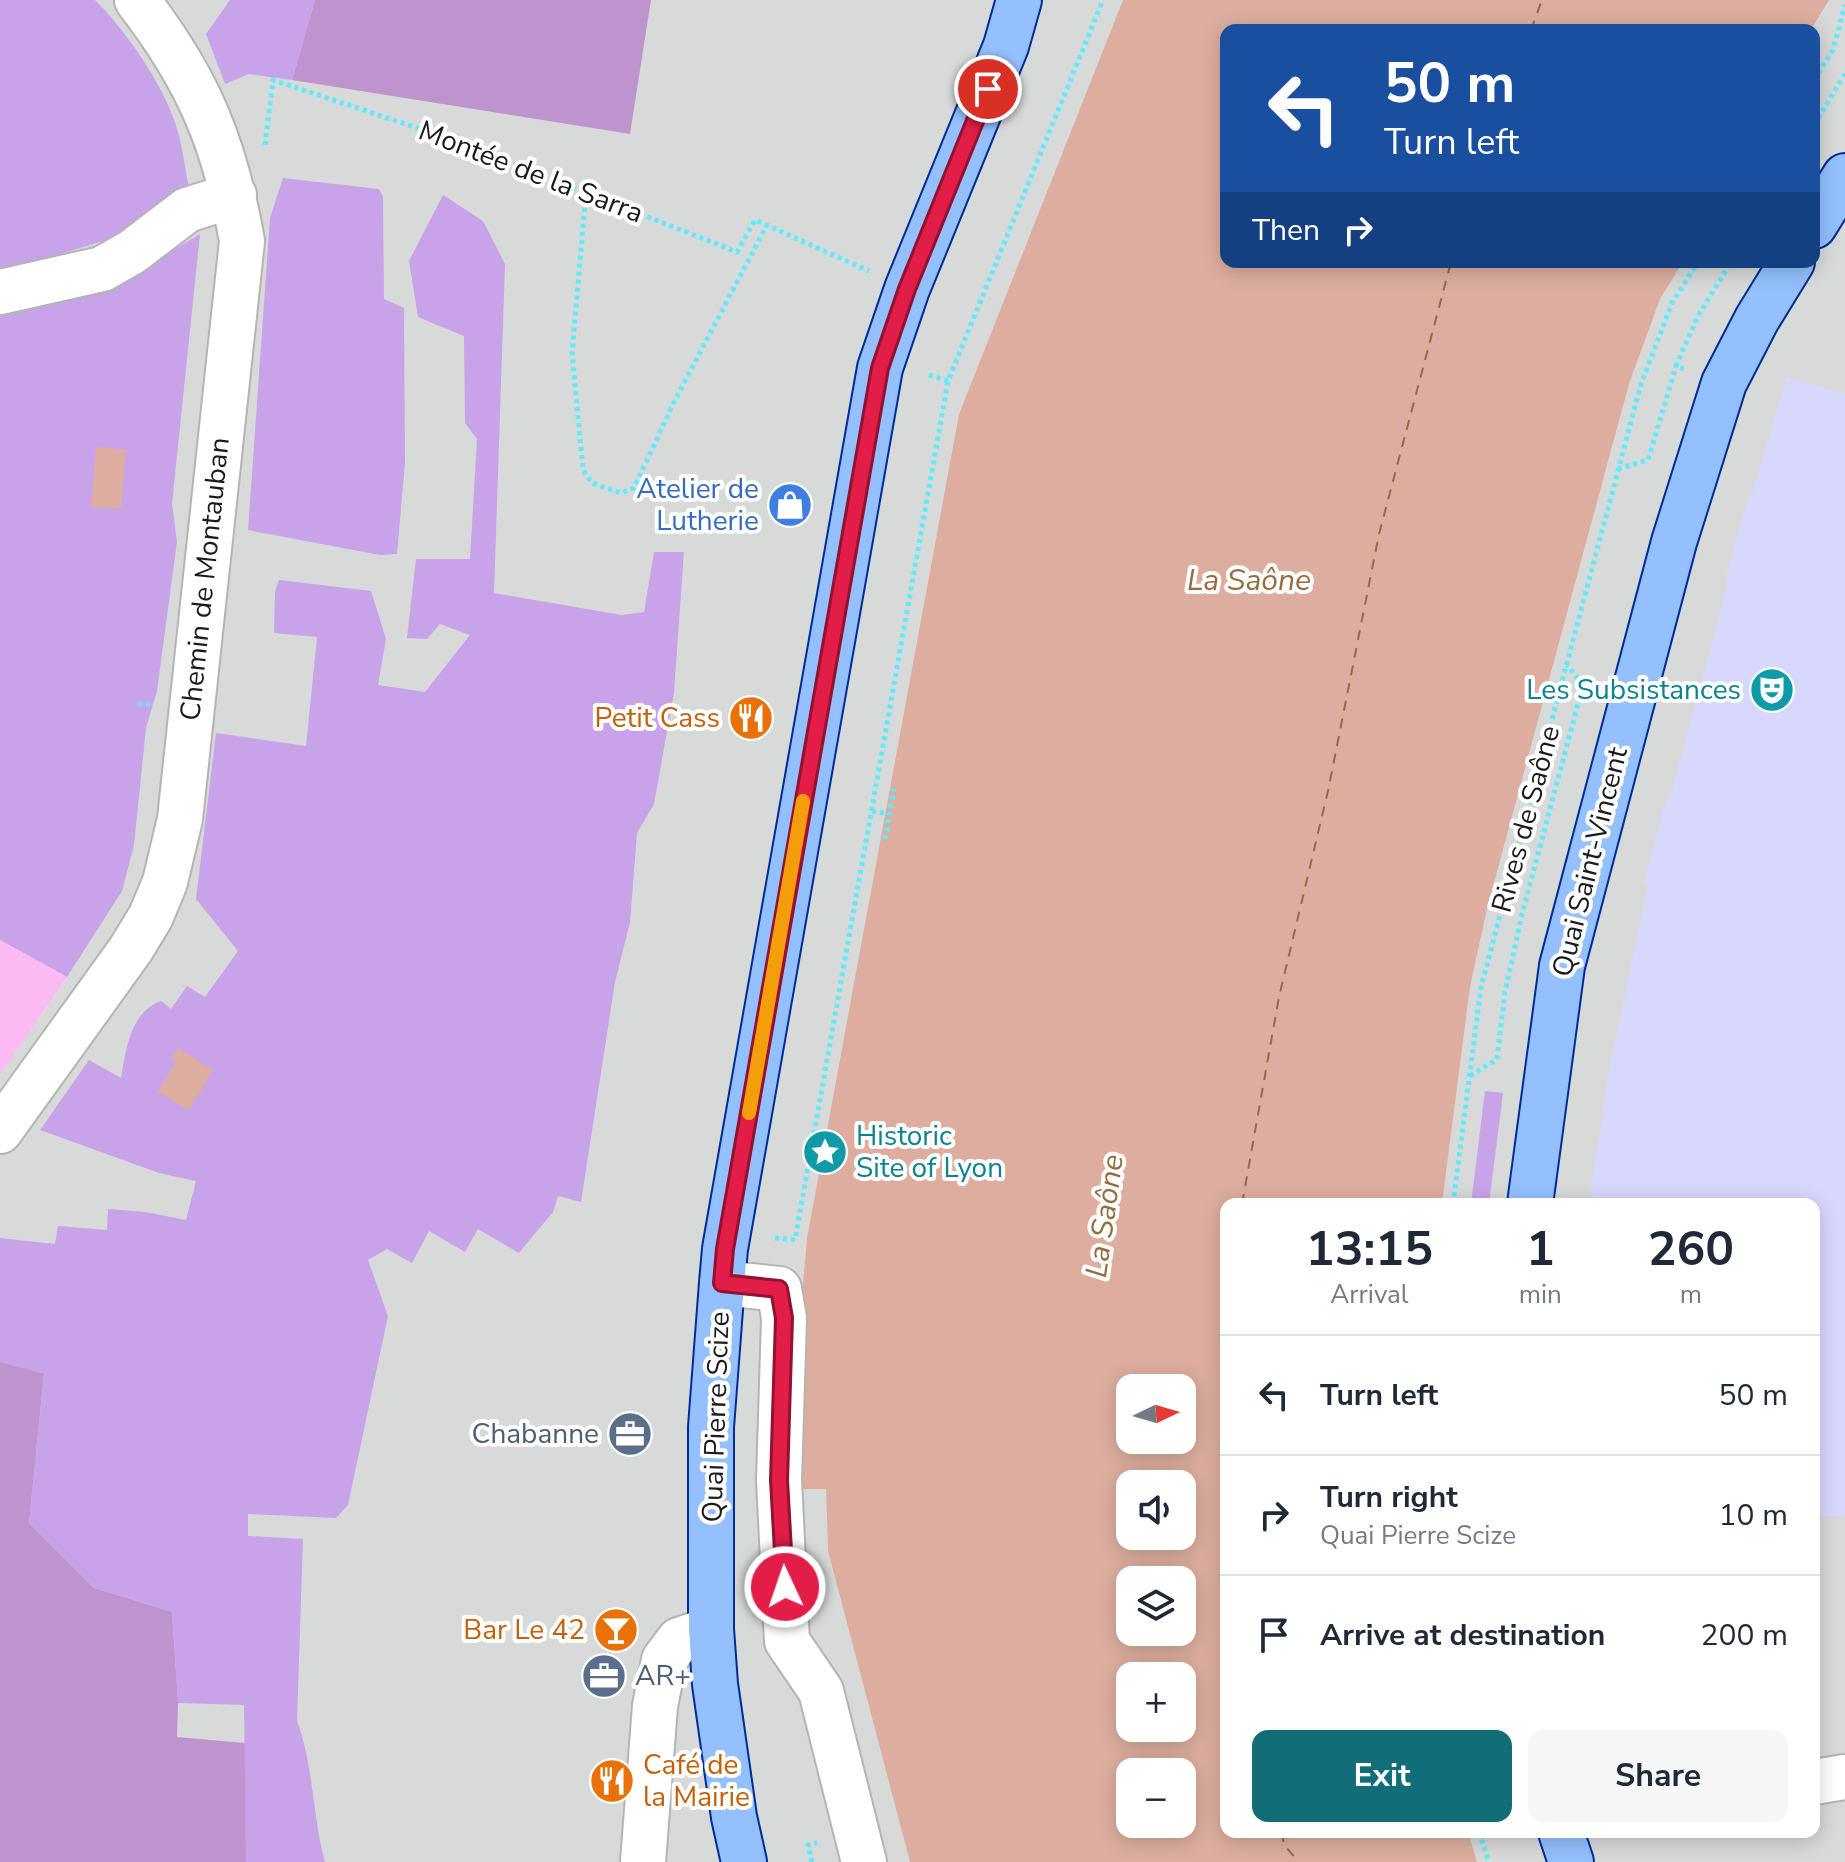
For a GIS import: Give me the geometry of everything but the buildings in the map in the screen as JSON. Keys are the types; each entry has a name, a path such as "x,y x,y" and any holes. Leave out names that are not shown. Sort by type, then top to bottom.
{"main road":[{"name":"Quai Pierre Scize","path":"744,1862 734,1817 717,1699 711,1629 711,1427 728,1233 880,368 907,289 1006,46 1019,0"},
{"path":"1820,216 1845,176"},
{"name":"Quai Saint-Vincent","path":"1531,1198 1562,966 1674,542 1724,383 1757,319 1788,268"},
{"path":"1563,1838 1571,1862"}],"street":[{"name":"Chemin de Montauban","path":"0,1131 131,949 151,916 174,853 180,819 242,241 234,195 209,116 172,47 137,0"},
{"path":"0,292 102,269 132,252 187,210 234,195"},
{"path":"722,1283 779,1289 784,1318 779,1480 787,1641 821,1691 864,1862"},
{"path":"643,1862 655,1706 664,1660 679,1640 711,1629"},
{"path":"1820,1781 1845,1777"}],"path":[{"path":"775,1238 795,1240 948,381 1103,0"},
{"path":"1820,71 1833,50 1845,5"},
{"path":"1842,14 1845,29"},
{"path":"1820,115 1845,74"},
{"name":"Montée de la Sarra","path":"264,154 273,80 445,137 737,252 755,220 767,225"},
{"path":"586,192 572,353 583,470 592,483 621,493 634,488 675,400 767,225 865,270"},
{"name":"Rives de Saône","path":"1454,1198 1481,987 1641,384 1672,303 1694,268"},
{"path":"1618,469 1648,460 1676,366 1698,316 1727,268"},
{"path":"1676,366 1689,371"},
{"path":"929,375 948,381"},
{"path":"1470,1076 1497,1059 1505,992 1522,914 1583,685 1566,665"},
{"path":"885,839 894,789"},
{"path":"872,811 889,814"},
{"path":"1481,1838 1489,1862"},
{"path":"809,1852 812,1862"}],"shaded area":[{"path":"0,0 315,0 292,79 630,134 651,0 1123,0 959,414 807,1238 797,1351 797,1489 826,1489 828,1551 910,1862 0,1862 0,1075 67,978 0,940"},
{"path":"0,0 95,0 132,44 165,98 178,132 189,187 110,239 0,272"},
{"path":"230,0 315,0 292,80 249,74 225,84 206,34"},
{"path":"315,0 651,0 630,134 292,80"},
{"path":"1829,0 1845,0 1845,1862 1477,1862 1470,1838 1820,1838 1820,1198 1443,1198 1470,987 1487,909 1629,384 1660,299 1679,268 1820,268 1820,24 1815,24"},
{"path":"283,178 379,189 383,197 384,299 404,308 405,463 397,554 380,555 248,530 270,218"},
{"path":"443,195 483,221 505,264 494,593 622,615 644,612 654,552 684,552 674,692 654,804 637,833 630,922 615,982 581,1202 558,1196 553,1212 519,1253 478,1229 465,1252 429,1231 412,1263 387,1249 368,1260 388,1316 348,1505 336,1518 248,1514 248,1536 303,1539 297,1721 307,1755 325,1862 246,1862 244,1705 178,1703 172,1612 94,1588 29,1523 44,1375 0,1362 0,1238 55,1244 58,1226 107,1230 108,1209 186,1220 196,1181 159,1173 40,1130 89,1060 121,1078 131,1033 142,1014 161,1001 171,1009 187,986 205,997 238,951 196,899 216,733 306,746 317,637 274,633 275,592 279,580 371,591 386,639 378,685 425,692 470,635 440,624 427,639 407,638 416,559 470,559 477,439 465,423 464,336 418,317 409,261"},
{"path":"200,234 172,504 177,542 157,691 146,728 134,845 122,891 67,977 0,940 0,310 110,288"},
{"path":"1787,377 1845,394 1845,1516 1820,1516 1820,1198 1590,1198 1608,1076 1648,884 1644,882 1667,797 1670,798 1748,497 1751,497"},
{"path":"0,940 67,977 0,1075"},
{"path":"1485,1091 1503,1093 1490,1198 1472,1198"},
{"path":"0,1362 44,1374 29,1523 94,1588 172,1612 177,1737 245,1743 246,1862 0,1862"}],"water":[{"name":"La Saône","path":"1123,0 1829,0 1815,24 1220,24 1220,268 1679,268 1660,299 1629,384 1487,909 1470,987 1443,1198 1220,1198 1220,1838 1470,1838 1477,1862 910,1862 828,1551 826,1489 796,1489 797,1351 807,1238 959,414"},
{"path":"96,447 126,450 121,509 91,507"},
{"path":"178,1048 213,1070 189,1110 158,1092 176,1062 171,1059"}],"ferry route":[{"path":"1533,24 1542,0"},
{"path":"1243,1198 1279,997 1328,791 1379,534 1449,268"},
{"path":"1283,1838 1284,1845 1299,1862"}],"slow traffic":[{"path":"749,1113 803,801"}],"place":[{"name":"Atelier de Lutherie","path":"790,505"},
{"name":"Les Subsistances","path":"1772,690"},
{"name":"Petit Cass","path":"751,718"},
{"name":"Historic Site of Lyon","path":"825,1152"},
{"name":"Chabanne","path":"630,1434"},
{"name":"Bar Le 42","path":"616,1630"},
{"name":"AR+","path":"604,1676"},
{"name":"Café de la Mairie","path":"612,1781"}],"route":[{"path":"785,1587 779,1480 784,1318 779,1289 722,1283 725,1249 880,368 907,289 988,89"}]}
